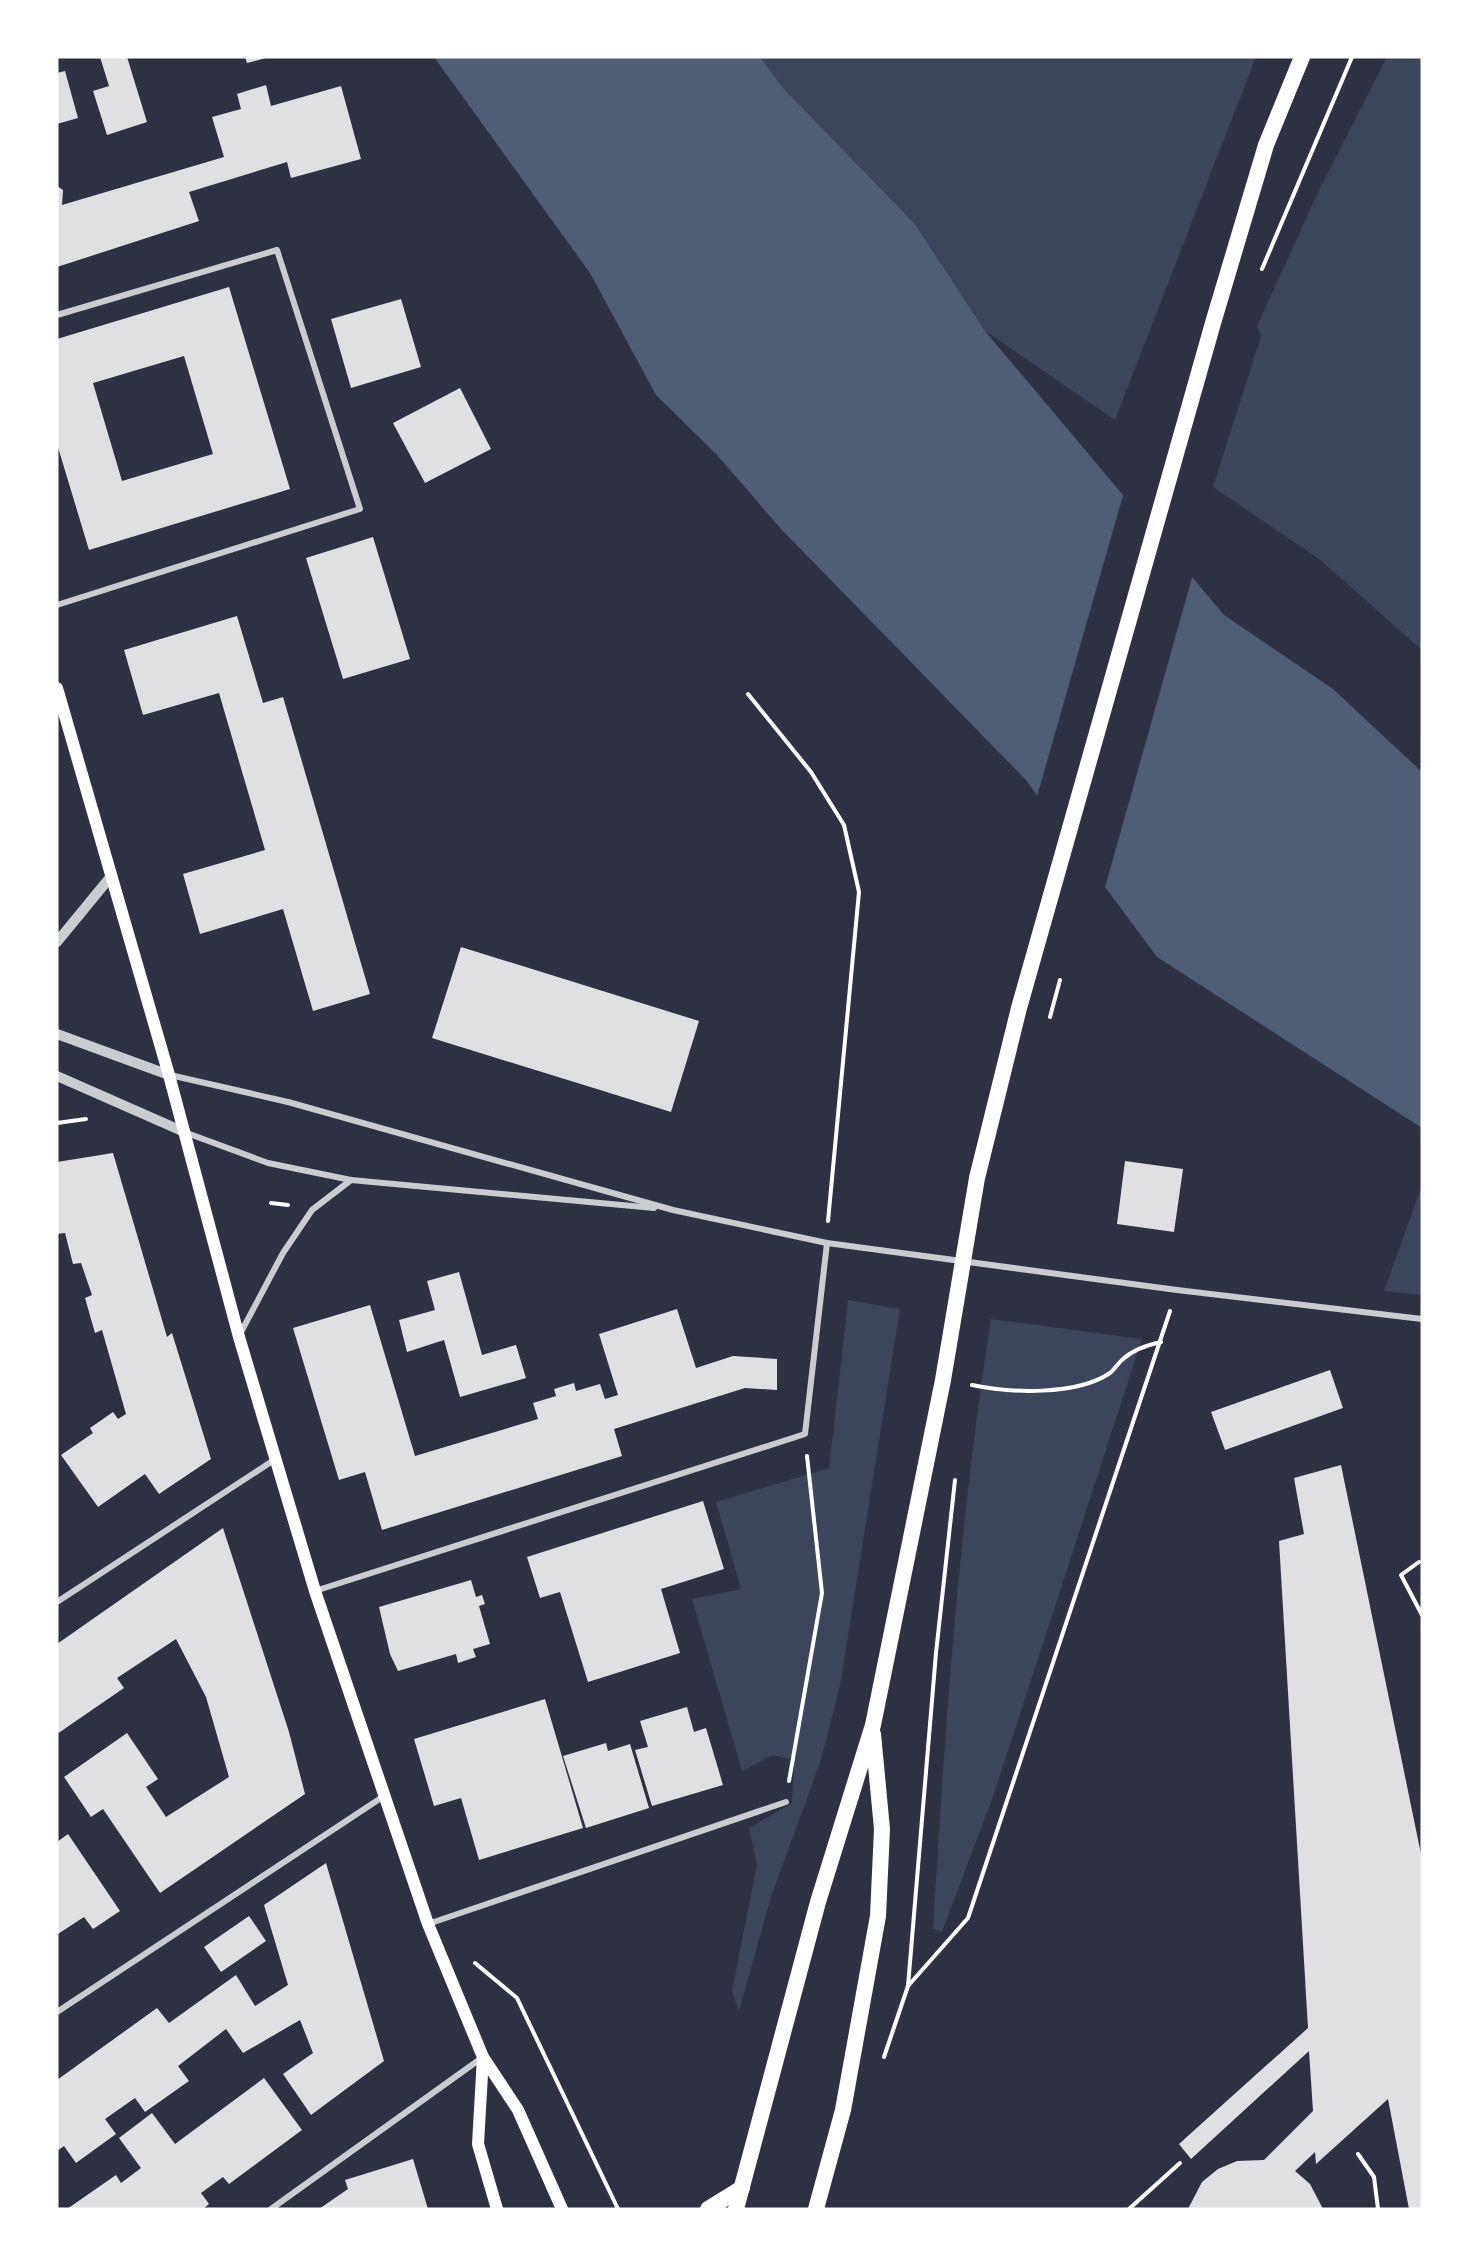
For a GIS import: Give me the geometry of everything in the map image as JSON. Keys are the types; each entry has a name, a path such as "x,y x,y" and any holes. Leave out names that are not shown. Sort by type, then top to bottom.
{"highway":[{"path":"736,2209 818,1902 873,1725 943,1380 977,1178 1019,1008 1213,322 1266,145 1302,57"},
{"path":"816,2209 843,2110 878,1916 882,1829 873,1725"},
{"path":"708,2209 741,2188"}],"main road":[{"path":"57,688 169,1075 182,1131 274,1460 315,1591 428,1924 483,2057 518,2110 562,2209"},
{"path":"483,2057 478,2144 497,2209"}],"street":[{"path":"57,315 277,250 360,509 57,605"},
{"path":"57,942 112,875"},
{"path":"57,1034 169,1075 288,1102 673,1210 827,1243 1177,1290 1422,1319"},
{"path":"57,1076 182,1131 268,1163 351,1180 673,1210"},
{"path":"239,1337 283,1253 312,1210 351,1180"},
{"path":"315,1591 805,1434 827,1243"},
{"path":"57,1602 274,1460"},
{"path":"57,2012 385,1796"},
{"path":"428,1924 786,1802"},
{"path":"272,2209 483,2057"}],"path":[{"path":"1259,275 1352,57"},
{"path":"748,694 811,772 844,825 859,892 827,1243"},
{"path":"957,1471 936,1653 908,1986 968,1918 1177,1290"},
{"path":"969,1396 971,1385 1046,1391 1085,1384 1110,1372 1125,1357 1145,1345 1161,1342"},
{"path":"786,1802 822,1593 805,1434"},
{"path":"1419,1562 1401,1575 1422,1615"},
{"path":"473,1961 517,1998 618,2209"},
{"path":"1358,2154 1374,2177 1378,2209"},
{"path":"1129,2209 1179,2163"}],"shaded area":[{"path":"434,57 760,57 784,89 915,224 985,331 1224,615 1333,689 1422,772 1422,1128 1157,957 1025,779 781,529 717,455 656,395 590,273"},
{"path":"760,57 1256,57 1115,420 985,331 915,224 784,89"},
{"path":"1387,57 1422,57 1422,650 1319,559 1213,487 1261,336 1257,326 1320,188"},
{"path":"1422,1185 1422,1295 1384,1291"},
{"path":"848,1300 900,1309 840,1686 820,1763 771,1897 739,2011 732,1991 757,1864 749,1828 792,1803 794,1760 773,1755 742,1771 692,1599 741,1589 716,1502 829,1468"},
{"path":"991,1319 1142,1339 995,1791 942,1932 933,1929 954,1623 970,1471"}],"pier":[{"path":"1124,492 1193,574 1104,891 1036,800"}],"building":[{"path":"100,57 127,57 147,122 107,135 93,91 109,86"},
{"path":"245,57 266,57 266,58 247,63"},
{"path":"65,71 78,118 57,124 57,73"},
{"path":"266,85 271,106 341,86 361,159 291,178 287,162 189,192 199,221 57,267 57,186 63,190 62,205 224,157 212,117 241,109 237,94"},
{"path":"229,287 290,489 89,550 57,444 57,339","holes":["184,356 213,454 122,481 93,383"]},
{"path":"401,299 421,367 351,388 331,319"},
{"path":"460,388 491,449 425,483 393,423"},
{"path":"373,537 410,659 343,679 306,558"},
{"path":"237,616 263,703 283,697 370,994 313,1011 283,909 200,934 183,874 265,850 219,693 143,715 124,650"},
{"path":"461,947 699,1021 671,1112 432,1038"},
{"path":"113,1153 167,1337 172,1333 211,1459 159,1494 145,1474 98,1507 61,1455 93,1433 90,1428 113,1412 118,1419 126,1414 102,1330 95,1333 85,1298 92,1295 81,1263 73,1264 65,1233 57,1234 57,1162"},
{"path":"1125,1161 1183,1169 1174,1232 1117,1224"},
{"path":"459,1272 482,1355 516,1345 526,1378 460,1397 444,1340 407,1352 399,1320 435,1310 427,1281"},
{"path":"370,1305 415,1456 538,1419 533,1403 556,1396 554,1389 574,1383 576,1391 600,1384 605,1399 618,1395 599,1334 677,1309 696,1368 733,1356 777,1359 777,1390 745,1388 614,1429 622,1456 382,1530 365,1472 339,1480 293,1328"},
{"path":"1330,1370 1343,1408 1225,1450 1211,1412"},
{"path":"1341,1465 1422,1859 1422,2209 1409,2209 1388,2099 1316,2164 1315,2152 1295,2171 1310,2184 1323,2209 1188,2209 1202,2182 1218,2169 1237,2161 1264,2160 1313,2111 1309,2051 1191,2159 1179,2144 1308,2028 1279,1541 1304,1534 1294,1478"},
{"path":"703,1501 724,1569 661,1589 680,1653 588,1682 560,1592 540,1598 527,1557"},
{"path":"223,1528 289,1732 305,1794 160,1893 103,1809 91,1817 64,1777 127,1733 158,1779 146,1787 166,1817 229,1777 206,1697 176,1639 117,1678 124,1688 57,1734 57,1644"},
{"path":"471,1580 476,1597 482,1595 485,1604 479,1606 490,1644 473,1649 476,1657 458,1663 456,1654 398,1671 390,1654 379,1607"},
{"path":"545,1699 583,1828 479,1860 461,1798 434,1806 414,1739"},
{"path":"687,1707 694,1732 706,1728 723,1785 652,1806 635,1750 648,1747 640,1721"},
{"path":"606,1743 608,1751 630,1744 649,1808 586,1828 563,1756"},
{"path":"68,1834 120,1911 93,1929 84,1917 58,1934 57,1842"},
{"path":"326,1863 384,2061 311,2115 283,2074 313,2053 300,2020 243,2053 226,2029 178,2066 189,2081 145,2112 135,2098 105,2119 116,2134 76,2163 64,2146 57,2151 57,2080 157,2008 169,2023 236,1975 255,2006 288,1985 264,1905"},
{"path":"249,1916 266,1941 221,1972 204,1947"},
{"path":"264,2078 302,2130 229,2184 223,2177 201,2193 209,2204 203,2209 67,2209 116,2175 121,2183 141,2168 119,2138 152,2113 175,2144"},
{"path":"413,2159 428,2209 319,2209 348,2189 345,2180"}]}
